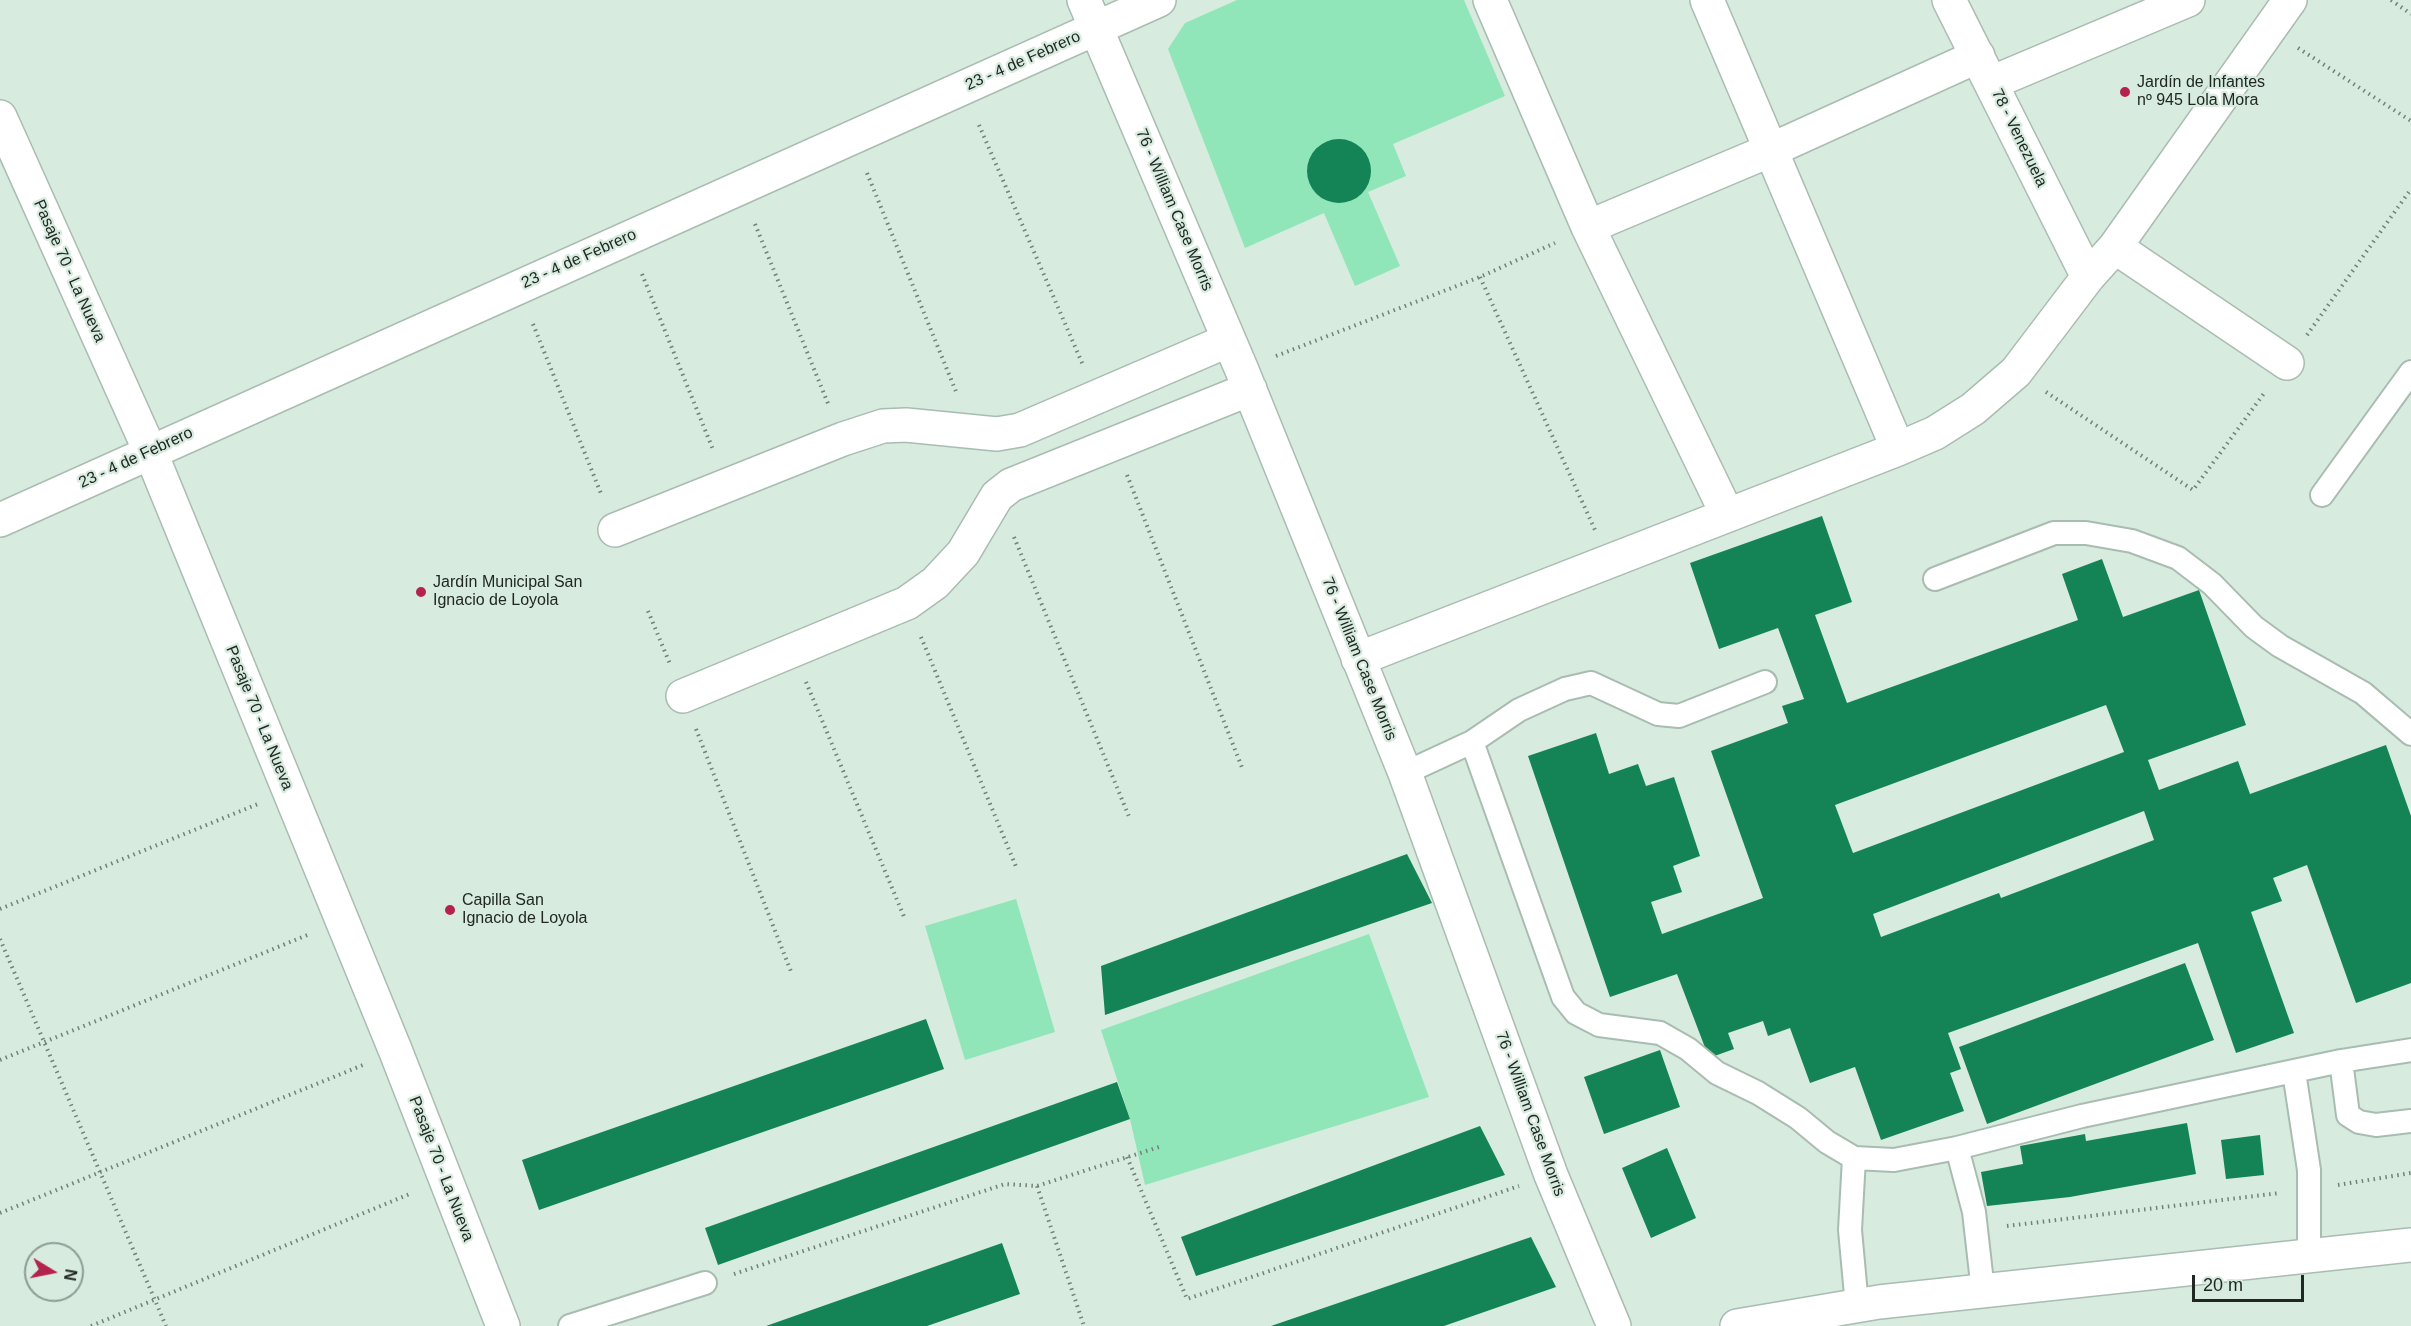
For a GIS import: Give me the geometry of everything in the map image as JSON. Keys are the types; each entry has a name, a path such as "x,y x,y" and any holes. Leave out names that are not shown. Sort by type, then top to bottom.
{"street":[{"name":"23 - 4 de Febrero","path":"0,520 1090,14 1159,0"},
{"path":"1490,0 1588,227 1727,514"},
{"path":"1707,0 1898,449"},
{"name":"78 - Venezuela","path":"1949,0 2088,277"},
{"path":"1588,227 1771,150 1984,70 2188,0"},
{"path":"1358,659 1898,449 1935,433 1973,409 2016,372 2088,277 2115,247 2290,0"},
{"name":"76 - William Case Morris","path":"1090,14 1240,366 1405,773 1551,1175 1614,1326"},
{"name":"Pasaje 70 - La Nueva","path":"0,117 150,451 396,1052 503,1326"},
{"path":"2115,247 2287,363"},
{"path":"615,530 843,439 883,426 906,425 997,434 1020,430 1096,396 1240,366"},
{"path":"683,696 907,603 935,583 963,553 997,496 1011,485 1115,444 1240,366"},
{"path":"1737,1326 1857,1306 2411,1245"}],"lane":[{"path":"2322,495 2411,372"},
{"path":"1935,579 2054,533 2086,533 2132,541 2178,558 2212,584 2254,627 2280,646 2363,693 2411,734"},
{"path":"1405,773 1472,742 1519,710 1565,689 1591,683 1658,714 1679,716 1765,682"},
{"path":"1472,742 1563,997 1576,1013 1599,1025 1660,1033 1688,1049 1717,1073 1758,1093 1798,1118 1827,1142 1854,1158 1894,1160 1957,1148 2082,1116 2341,1061 2411,1050"},
{"path":"2341,1061 2348,1116 2359,1122 2376,1125 2411,1121"},
{"path":"2294,1072 2309,1170 2309,1256"},
{"path":"1957,1148 1976,1229 1983,1291"},
{"path":"1854,1158 1850,1230 1857,1306"},
{"path":"570,1326 705,1283"}],"path":[{"path":"2391,0 2411,14"},
{"path":"2268,28 2411,121"},
{"path":"979,125 1096,396"},
{"path":"867,173 973,433"},
{"path":"754,224 843,439"},
{"path":"1240,366 1305,346 1480,277 1588,227"},
{"path":"642,274 727,485"},
{"path":"1480,277 1608,560"},
{"path":"533,324 615,530"},
{"path":"2016,372 2193,490"},
{"path":"1115,444 1243,770"},
{"path":"997,496 1130,819"},
{"path":"907,603 1017,869"},
{"path":"648,611 792,975"},
{"path":"793,650 905,919"},
{"path":"0,909 290,791"},
{"path":"0,1060 342,921"},
{"path":"0,939 166,1326"},
{"path":"0,1213 396,1052"},
{"path":"705,1283 1005,1184 1037,1186 1159,1147"},
{"path":"1127,1157 1187,1299 1551,1175"},
{"path":"1976,1229 2309,1189 2411,1173"},
{"path":"91,1326 446,1179"},
{"path":"1037,1186 1084,1326"}],"green space":[{"path":"1237,0 1464,0 1505,96 1393,144 1406,176 1368,192 1400,266 1355,286 1324,213 1245,248 1168,49 1185,23"},
{"path":"1016,899 1055,1032 965,1060 925,926"},
{"path":"1369,934 1429,1097 1145,1185 1130,1119 1101,1030"}],"building":[{"path":"1333,139 1345,139 1362,148 1369,159 1371,171 1369,183 1362,194 1345,203 1333,203 1321,198 1312,189 1307,177 1307,165 1312,153 1321,144"},
{"path":"1822,516 1852,602 1815,615 1847,703 2078,620 2062,574 2102,559 2123,617 2199,590 2246,725 2148,760 2159,790 2238,761 2250,794 2386,745 2411,816 2411,983 2356,1003 2307,865 2273,878 2282,901 2251,912 2294,1033 2236,1053 2198,943 1948,1033 1961,1069 1950,1073 1964,1111 1881,1140 1855,1067 1810,1083 1790,1028 1768,1036 1763,1021 1728,1033 1734,1049 1709,1058 1677,974 1610,997 1528,756 1596,733 1609,774 1638,764 1646,786 1674,777 1700,856 1673,866 1682,892 1651,902 1662,934 1763,898 1711,751 1788,723 1782,706 1804,699 1778,628 1719,649 1690,563","holes":["2106,705 2124,752 1853,853 1835,805","2144,811 2154,840 2001,898 1999,893 1881,937 1873,914"]},
{"path":"1407,854 1432,903 1105,1015 1101,966"},
{"path":"2185,963 2214,1040 1987,1124 1959,1047"},
{"path":"926,1019 944,1069 539,1210 522,1160"},
{"path":"1660,1050 1680,1107 1604,1134 1584,1077"},
{"path":"1117,1082 1130,1119 718,1265 705,1228"},
{"path":"2187,1123 2196,1174 2070,1197 1987,1206 1981,1172 2023,1164 2020,1146 2085,1134 2086,1141"},
{"path":"1480,1126 1505,1175 1196,1276 1181,1237"},
{"path":"2260,1135 2264,1175 2226,1179 2221,1140"},
{"path":"1667,1148 1696,1218 1651,1238 1622,1168"},
{"path":"1531,1237 1556,1287 1444,1326 1271,1326"},
{"path":"1002,1243 1020,1294 927,1326 766,1326"}],"place":[{"name":"Jardín de Infantes nº 945 Lola Mora","path":"2125,92"},
{"name":"Jardín Municipal San Ignacio de Loyola","path":"421,592"},
{"name":"Capilla San Ignacio de Loyola","path":"450,910"}]}
